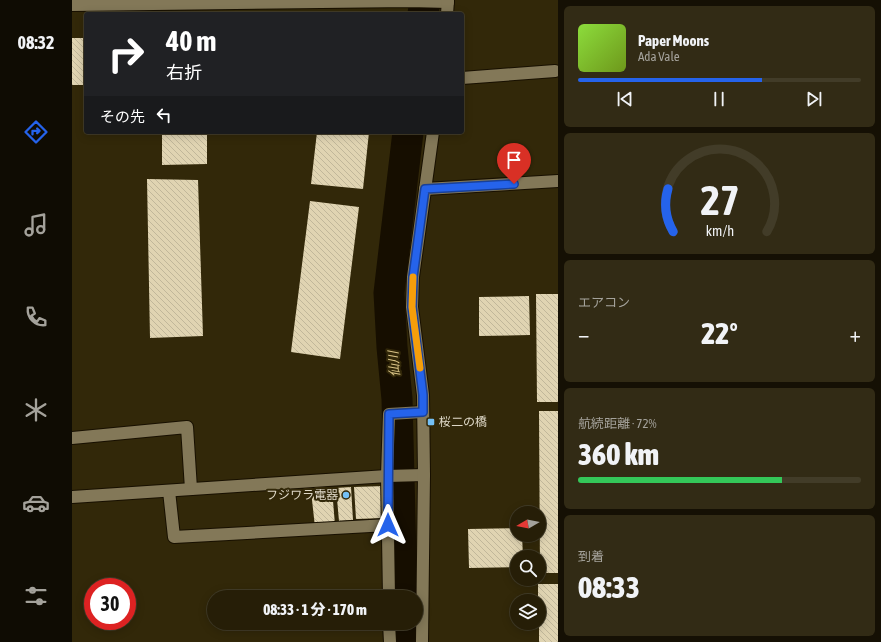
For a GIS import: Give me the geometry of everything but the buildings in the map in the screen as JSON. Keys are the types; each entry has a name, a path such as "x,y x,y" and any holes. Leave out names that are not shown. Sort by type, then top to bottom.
{"street":[{"path":"72,5 410,1 432,2 447,5"},
{"path":"464,78 555,71"},
{"path":"422,642 424,475 423,395 412,307 413,277 433,134"},
{"path":"425,189 558,181"},
{"path":"389,590 389,414 423,412"},
{"path":"72,438 187,427 191,489"},
{"path":"72,497 388,476 424,475"},
{"path":"169,491 174,537 388,525"},
{"path":"390,630 390,642"}],"waterway":[{"name":"仙川","path":"423,12 425,0"},
{"name":"仙川","path":"402,590 397,399 389,293 408,134"},
{"name":"仙川","path":"402,630 402,642"}],"slow traffic":[{"path":"413,277 412,307 420,368"}],"place":[{"name":"桜二の橋","path":"431,422"},
{"name":"フジワラ電器","path":"346,495"}],"route":[{"path":"388,525 389,414 423,412 423,395 412,307 413,277 425,189 514,184"}]}
